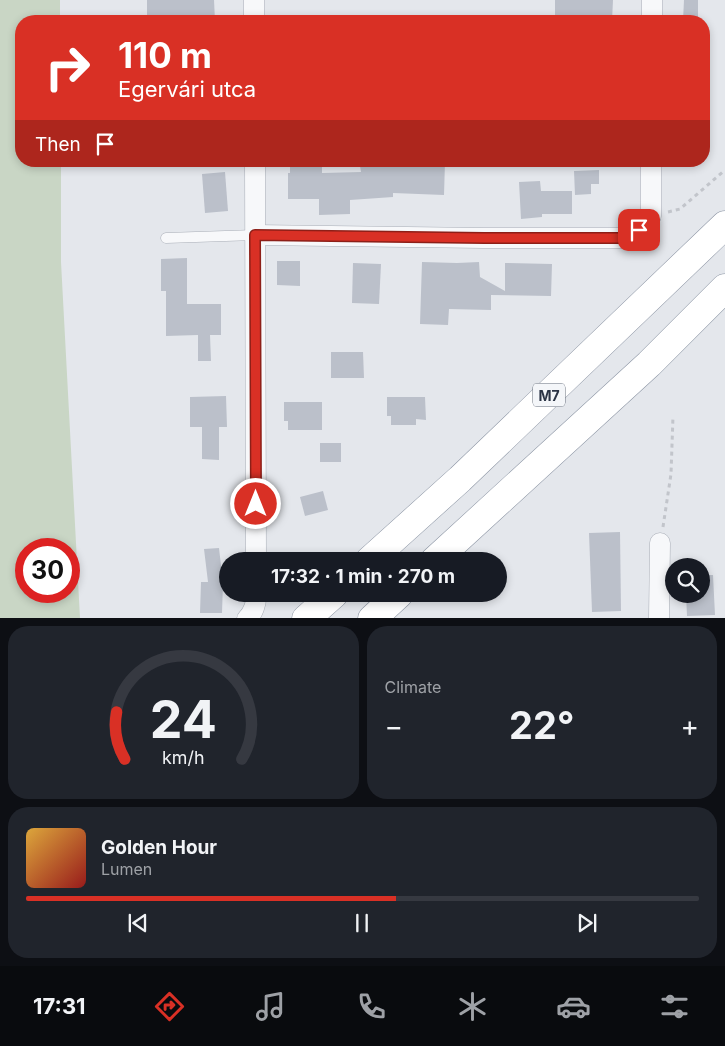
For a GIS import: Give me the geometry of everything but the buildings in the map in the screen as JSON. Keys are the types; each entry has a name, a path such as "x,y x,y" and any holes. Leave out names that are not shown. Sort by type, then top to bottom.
{"highway":[{"name":"M7","path":"379,552 460,479 725,225"},
{"path":"444,552 649,364 725,288"},
{"path":"306,618 325,602"},
{"path":"372,618 390,602"}],"street":[{"path":"254,0 254,15"},
{"path":"652,0 652,15"},
{"path":"255,167 256,552"},
{"path":"255,235 625,238 639,230 651,216 651,167"},
{"path":"659,618 660,542"},
{"path":"246,618 251,615 256,602"}],"lane":[{"path":"166,238 255,235"}],"path":[{"path":"651,216 680,209 725,170"},
{"path":"660,542 671,474 673,416"}],"green space":[{"path":"0,0 60,0 60,15 15,15 15,167 61,167 61,262 76,538 15,538 15,603 79,603 80,618 0,618"}],"route":[{"path":"256,504 255,235 625,238 639,230"}]}
